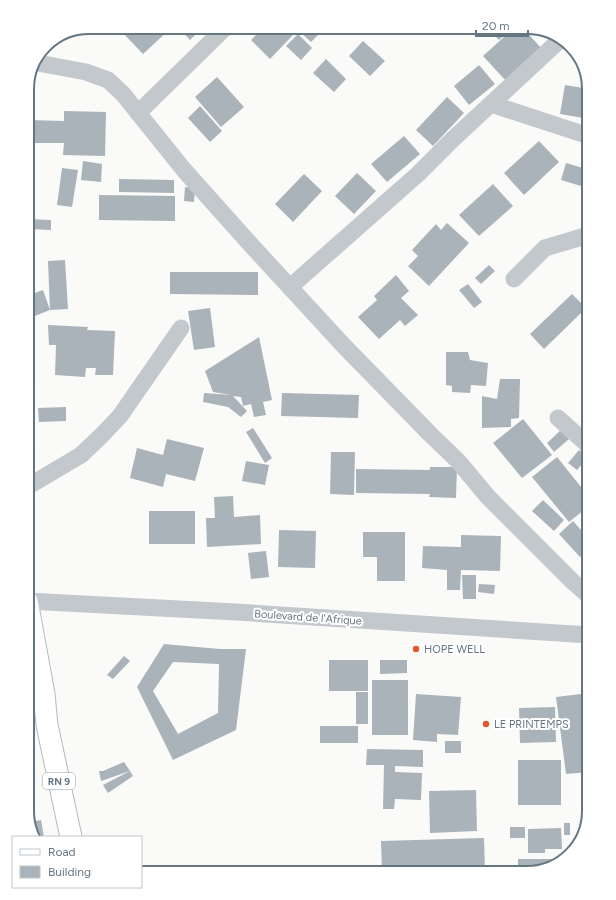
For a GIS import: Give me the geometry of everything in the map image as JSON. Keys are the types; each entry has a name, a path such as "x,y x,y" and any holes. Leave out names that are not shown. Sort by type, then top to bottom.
{"main road":[{"name":"RN 9","path":"34,639 44,694 47,725 72,836"},
{"name":"RN 9","path":"34,695 47,725"}],"street":[{"path":"138,113 219,34"},
{"path":"290,288 418,174 453,139 557,43"},
{"path":"40,63 86,72 108,80 123,94 184,170 339,341 458,461 488,497 582,590"},
{"path":"491,104 582,134"},
{"path":"514,279 545,248 582,237"},
{"path":"34,483 81,455 120,416 180,328"},
{"path":"558,418 582,440"},
{"name":"Boulevard de l'Afrique","path":"34,601 236,612 582,634"}],"building":[{"path":"124,34 165,34 143,54"},
{"path":"184,34 196,34 190,40"},
{"path":"257,34 294,34 270,59 251,40"},
{"path":"298,34 312,48 301,60 286,46"},
{"path":"302,34 319,34 311,42"},
{"path":"493,34 505,34 499,40"},
{"path":"507,34 528,34 542,49 506,81 483,56"},
{"path":"363,41 385,61 370,76 349,56"},
{"path":"326,59 346,79 334,92 313,73"},
{"path":"479,65 495,84 469,105 454,86"},
{"path":"217,77 244,107 221,127 195,97"},
{"path":"565,85 582,88 582,118 560,114"},
{"path":"447,97 464,113 433,146 416,130"},
{"path":"200,106 222,131 210,142 188,118"},
{"path":"64,111 106,112 105,156 63,155 64,143 34,143 34,120 64,121"},
{"path":"404,136 420,154 387,182 371,164"},
{"path":"539,141 559,162 524,195 504,173"},
{"path":"83,161 102,164 101,182 81,180"},
{"path":"566,163 582,168 581,186 561,180"},
{"path":"62,168 78,170 72,207 57,205"},
{"path":"357,173 376,191 354,214 335,196"},
{"path":"304,174 322,191 293,222 275,204"},
{"path":"119,179 174,180 174,193 119,192"},
{"path":"493,184 513,206 479,236 459,215"},
{"path":"185,187 195,188 194,202 184,201"},
{"path":"99,195 175,196 175,221 99,220"},
{"path":"34,219 51,220 51,230 34,229"},
{"path":"447,223 469,243 429,286 408,266 418,256 412,250 436,224 441,230"},
{"path":"65,260 68,309 50,310 48,261"},
{"path":"489,265 495,271 481,284 475,278"},
{"path":"170,272 258,272 258,295 170,294"},
{"path":"396,275 409,291 401,298 418,315 405,326 400,320 379,339 358,317 377,300 374,296"},
{"path":"468,284 482,302 474,308 459,290"},
{"path":"43,290 50,310 34,316 34,293"},
{"path":"572,294 582,304 582,312 544,349 530,334"},
{"path":"210,308 215,347 194,350 188,311"},
{"path":"48,325 88,327 87,330 115,331 113,375 95,375 96,368 86,368 85,377 55,375 56,345 49,345"},
{"path":"259,337 272,400 263,402 266,415 254,417 251,404 243,406 241,397 233,396 247,411 241,417 228,407 203,402 204,393 231,395 213,392 205,371"},
{"path":"446,352 468,352 470,360 488,363 486,386 471,385 470,393 452,392 452,386 446,385"},
{"path":"500,379 520,379 519,418 511,419 511,427 482,428 482,396 497,399"},
{"path":"282,393 359,395 358,418 281,416"},
{"path":"66,407 66,421 39,422 38,408"},
{"path":"523,419 552,455 522,478 493,443"},
{"path":"253,428 272,458 265,463 246,432"},
{"path":"561,430 569,439 554,452 547,443"},
{"path":"167,439 204,448 195,481 166,474 163,487 130,478 137,448 163,455"},
{"path":"579,450 582,452 582,464 577,470 568,463"},
{"path":"331,452 355,452 354,495 330,494"},
{"path":"557,457 582,488 582,512 569,522 532,477"},
{"path":"246,461 269,465 265,485 242,481"},
{"path":"430,467 457,467 456,498 429,497 430,494 356,493 356,469 430,470"},
{"path":"233,496 234,517 260,515 261,544 207,547 206,518 215,518 214,497"},
{"path":"543,500 564,520 554,531 532,511"},
{"path":"149,511 195,511 195,544 149,544"},
{"path":"573,521 582,531 582,555 580,557 559,534"},
{"path":"279,530 316,531 315,568 278,567"},
{"path":"363,532 405,532 405,581 377,581 377,557 363,557"},
{"path":"461,535 501,536 500,571 461,570 460,590 447,590 447,570 422,568 423,546 461,547"},
{"path":"266,551 269,577 251,579 248,553"},
{"path":"462,575 476,575 476,599 463,599"},
{"path":"479,584 495,585 494,594 478,592"},
{"path":"164,644 220,649 246,649 236,730 173,760 137,687","holes":["173,662 219,664 218,713 178,734 153,691"]},
{"path":"124,656 130,661 113,679 107,675"},
{"path":"329,660 368,660 368,691 329,691"},
{"path":"380,660 407,660 407,673 380,674"},
{"path":"372,680 408,680 408,735 372,735"},
{"path":"356,692 368,692 368,724 356,724"},
{"path":"416,694 461,697 458,735 437,734 437,742 413,740"},
{"path":"582,694 582,773 566,774 556,697"},
{"path":"555,707 556,742 520,743 519,708"},
{"path":"320,726 358,726 358,743 320,743"},
{"path":"445,741 461,741 461,753 445,753"},
{"path":"367,749 423,750 423,767 395,766 395,772 422,773 421,800 395,799 394,809 383,809 384,765 366,765"},
{"path":"518,760 561,760 561,805 518,805"},
{"path":"124,762 130,771 101,781 99,771 103,771"},
{"path":"130,771 133,776 108,793 103,785"},
{"path":"476,790 477,831 430,833 429,791"},
{"path":"41,820 44,836 40,836 35,821"},
{"path":"564,823 570,823 570,835 564,835"},
{"path":"510,827 525,827 525,838 510,838"},
{"path":"561,828 562,849 545,849 545,853 528,853 528,829"},
{"path":"484,838 485,866 382,866 381,841"},
{"path":"518,859 555,859 534,866 518,866"}],"place":[{"name":"HOPE WELL","path":"416,649"},
{"name":"LE PRINTEMPS","path":"486,724"}]}
